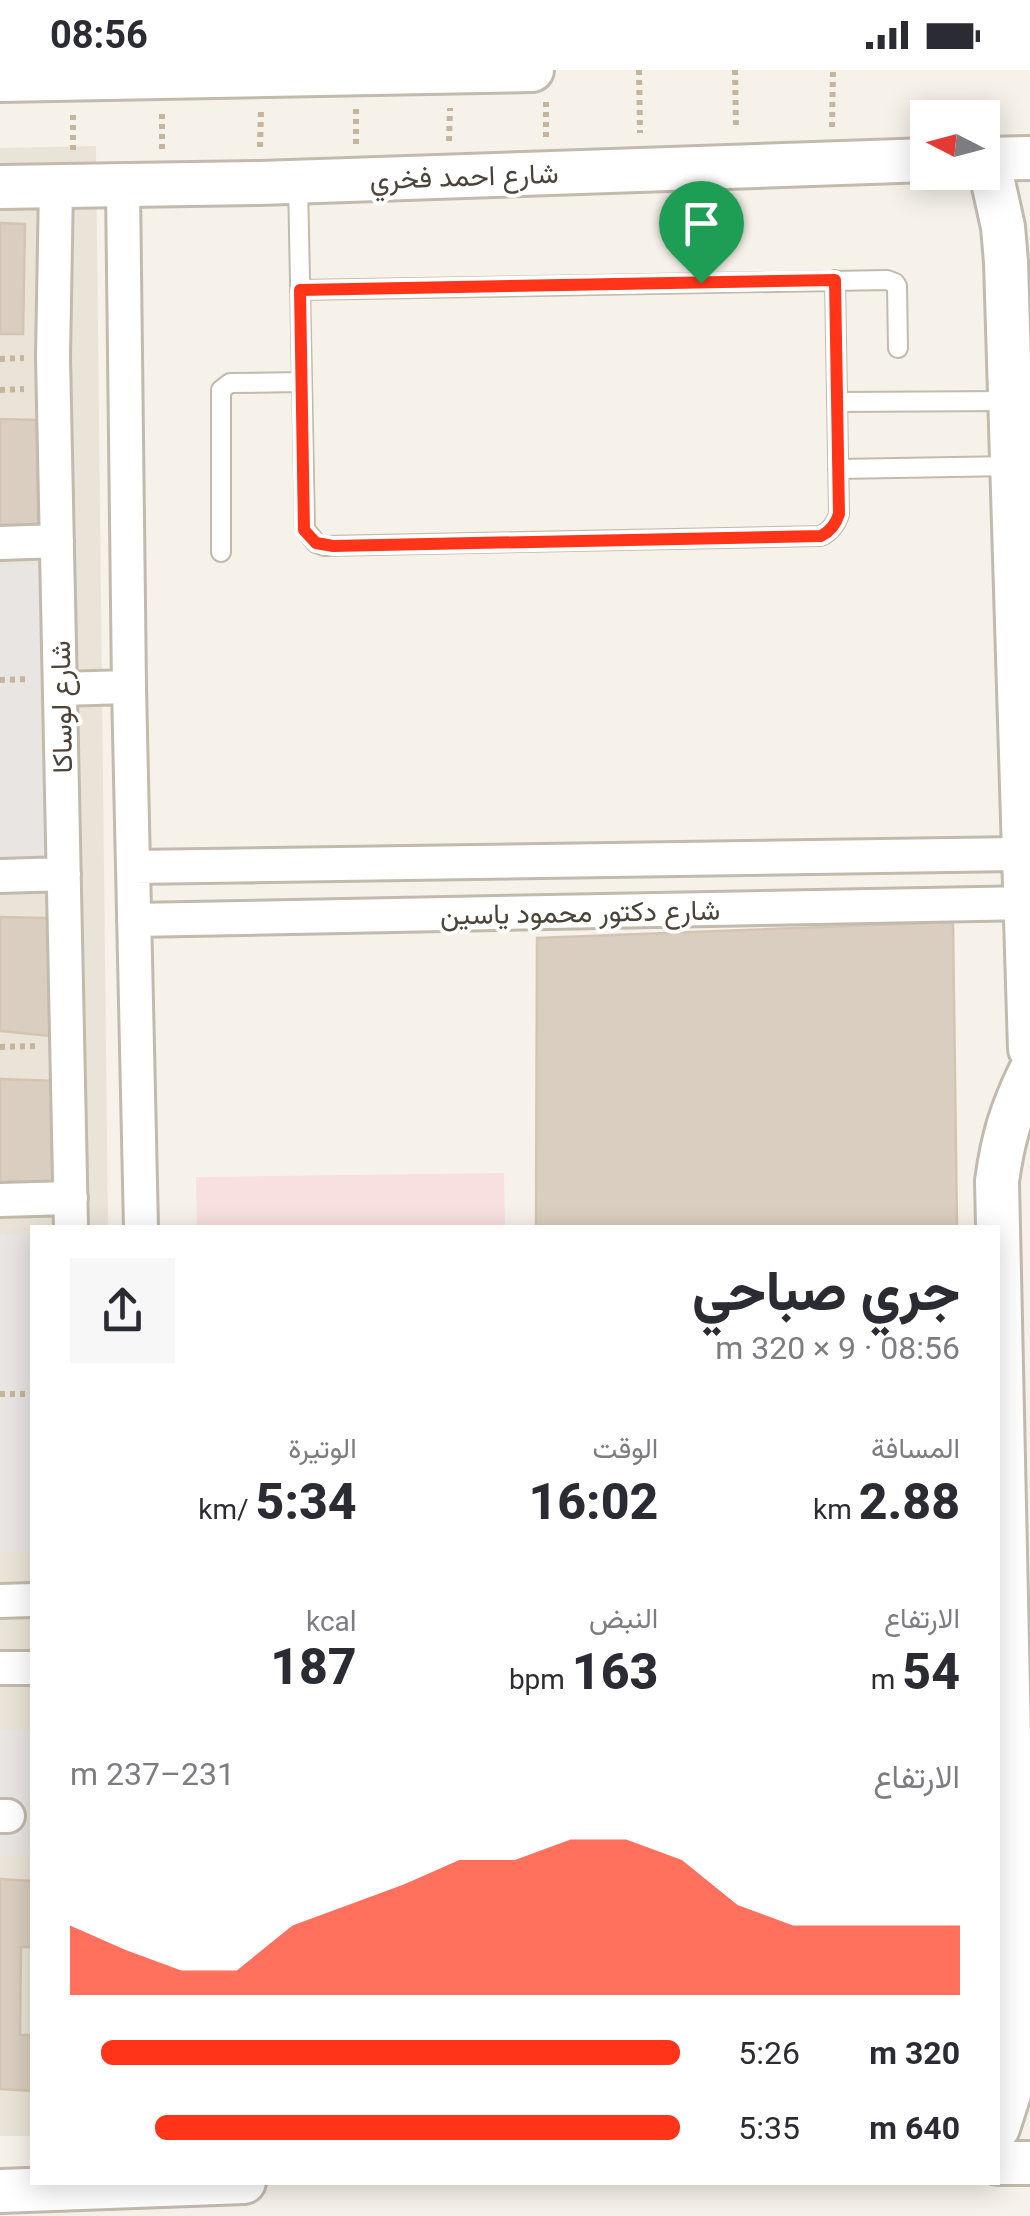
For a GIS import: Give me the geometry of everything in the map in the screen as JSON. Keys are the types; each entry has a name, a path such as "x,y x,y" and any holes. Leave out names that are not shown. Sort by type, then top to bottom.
{"street":[{"path":"0,80 450,72 539,79"},
{"path":"1000,158 1004,227 1018,253 1010,400 1030,1050"},
{"name":"شارع احمد فخري","path":"0,187 279,183 910,161"},
{"name":"شارع لوساكا","path":"64,186 53,358 71,1213"},
{"path":"141,1225 129,687 142,186"},
{"path":"0,543 58,541"},
{"path":"60,689 129,687"},
{"name":"شارع دكتور محمود ياسين","path":"132,868 1024,854"},
{"path":"0,876 64,874"},
{"name":"شارع دكتور محمود ياسين","path":"134,920 1026,903"},
{"path":"998,1225 1002,1142 1030,1072"},
{"path":"0,1200 71,1213"},
{"path":"1000,1382 1004,1784 1024,2001 1009,2094 1000,2122"},
{"path":"0,1601 30,1600"},
{"path":"0,1668 30,1668"},
{"path":"1000,2163 1030,2163"},
{"path":"0,2191 88,2185"}],"lane":[{"path":"279,183 300,290 304,530 324,546 821,536 832,528 839,514 835,280"},
{"path":"300,290 887,280 895,282 897,290 898,348"},
{"path":"221,552 221,390 230,383 302,382"},
{"path":"837,402 1010,400"},
{"path":"838,469 1012,466"}],"path":[{"path":"639,70 641,170"},
{"path":"735,70 737,166"},
{"path":"832,163 833,70"},
{"path":"449,177 450,72"},
{"path":"355,180 356,74"},
{"path":"261,76 279,183"},
{"path":"142,186 162,77"},
{"path":"64,186 74,79"},
{"path":"539,79 546,173"},
{"path":"0,1394 30,1394"}],"shaded area":[{"path":"96,146 108,1225 30,1225 30,2136 0,2136 0,148"},
{"path":"0,565 40,565 47,881 0,880"},
{"path":"504,1173 505,1225 197,1225 196,1177"},
{"path":"0,1235 30,1235 30,1552 0,1552"},
{"path":"0,1730 30,1730 29,1855 0,1856"}],"building":[{"path":"0,223 25,224 23,334 0,334"},
{"path":"0,419 37,420 38,529 0,530"},
{"path":"0,917 47,918 52,1036 0,1031"},
{"path":"953,922 957,1225 536,1225 537,938"},
{"path":"0,1079 58,1081 52,1189 0,1191"},
{"path":"0,1879 30,1881 30,1947 21,1947 20,2035 30,2035 30,2091 0,2089"}],"route":[{"path":"835,280 839,514 827,533 324,546 304,530 300,290 701,283 835,280"}]}
